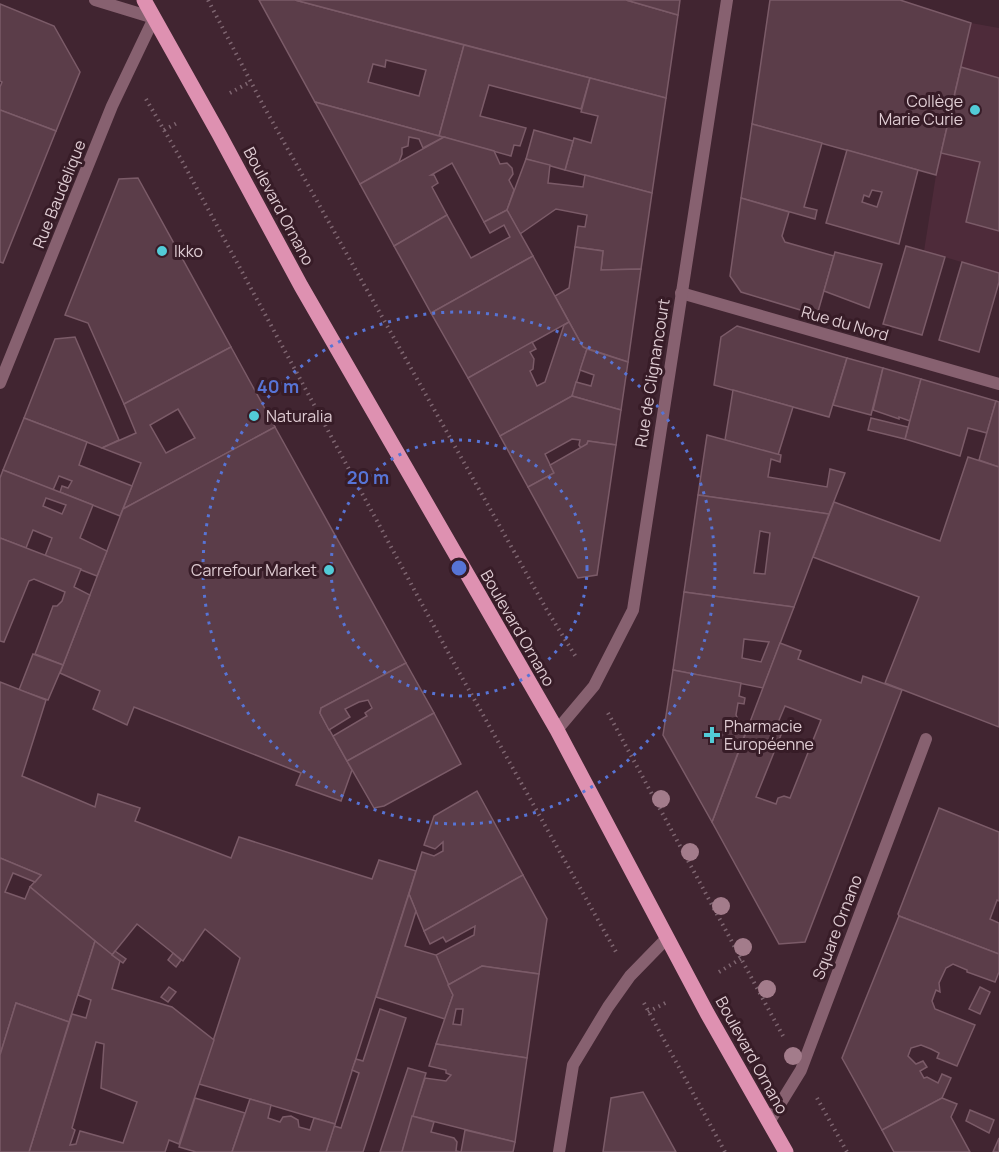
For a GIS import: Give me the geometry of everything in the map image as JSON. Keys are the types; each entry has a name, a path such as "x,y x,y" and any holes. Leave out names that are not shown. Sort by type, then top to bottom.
{"main road":[{"name":"Boulevard Ornano","path":"144,0 301,286 556,730 707,1013 786,1152"}],"street":[{"path":"95,0 154,18"},
{"name":"Rue de Clignancourt","path":"556,730 594,686 633,610 727,0"},
{"name":"Rue Baudelique","path":"0,383 112,106 154,18"},
{"name":"Rue du Nord","path":"681,293 999,384"},
{"name":"Square Ornano","path":"769,1122 801,1070 926,739"},
{"path":"559,1152 573,1065 608,1007 630,976 667,938"}],"path":[{"name":"Boulevard Ornano","path":"208,0 263,105 542,602 594,686 801,1070 848,1152"},
{"path":"130,70 182,160 455,665 630,976 725,1152"}],"shaded area":[{"name":"Collège Marie Curie","path":"971,23 999,28 999,273 924,251 936,175"}],"building":[{"path":"259,0 295,0 464,45 439,136 315,102","holes":["386,60 426,70 419,96 368,82 373,64 385,67"]},
{"path":"295,0 626,0 678,15 666,98"},
{"path":"626,0 680,0 678,15"},
{"path":"770,0 900,0 971,23 936,175 752,124"},
{"path":"0,4 54,26 80,72 56,131 0,110 2,82 0,81"},
{"path":"464,45 590,78 581,109 489,85 480,116 526,128 520,146 514,145 511,156 439,136"},
{"path":"961,67 999,78 999,231 966,222 980,162 941,153"},
{"path":"590,78 666,98 652,193 565,170 574,138 591,143 598,116 581,112"},
{"path":"315,102 444,137 423,148 419,139 409,137 408,146 402,148 399,162 360,184"},
{"path":"0,110 56,131 3,263 0,262"},
{"path":"752,124 822,143 804,207 817,210 815,219 741,198"},
{"path":"534,130 573,141 565,170 526,159"},
{"path":"444,137 494,151 500,164 507,163 512,168 513,174 509,180 514,190 507,210 484,222 452,163 431,175 434,175 438,183 432,187 447,215 394,246 360,184"},
{"path":"847,150 918,170 899,244 826,223","holes":["872,190 882,192 877,207 862,202 864,195 869,197"]},
{"path":"526,159 550,165 548,183 583,187 585,175 652,193 641,269 601,270 603,251 575,247 578,226 585,227 587,215 556,209 520,234 507,210"},
{"path":"138,178 231,347 124,404 88,323 65,315 119,179"},
{"path":"741,198 789,212 782,236 785,242 834,256 817,315 741,292 730,276"},
{"path":"507,210 533,256 431,313 394,246 447,215 471,258 510,237 504,225 490,233 484,222"},
{"path":"906,246 945,257 922,335 883,324"},
{"path":"575,247 603,251 601,270 641,269 628,362 583,347 555,296 569,288"},
{"path":"835,252 882,264 869,308 824,291"},
{"path":"533,256 569,322 468,378 431,313"},
{"path":"962,262 999,273 999,282 979,352 939,340"},
{"path":"569,322 583,347 587,349 572,396 500,436 468,378 532,342 536,349 530,352 534,359 533,369 530,371 537,386 545,382 564,325"},
{"path":"737,326 847,358 829,417 714,385 721,337"},
{"path":"75,337 119,440 102,448 24,418 55,339"},
{"path":"231,347 275,427 123,509 141,463 102,448 136,433 124,404","holes":["178,409 195,438 166,453 150,425"]},
{"path":"587,349 628,362 621,410 572,396 576,382 591,386 594,375 580,370"},
{"path":"847,358 883,368 871,415 833,405"},
{"path":"883,368 921,379 910,421 873,410"},
{"path":"921,379 996,401 987,433 968,428 960,456 905,439"},
{"path":"733,390 793,407 778,455 725,440"},
{"path":"572,396 621,410 616,445 588,441 581,448 580,440 572,439 545,454 554,473 528,487 500,436"},
{"path":"996,401 999,402 999,467 979,460"},
{"path":"24,418 87,442 79,465 132,486 120,516 60,492 62,486 68,488 72,481 59,476 53,490 3,470"},
{"path":"871,418 908,427 905,439 868,430"},
{"path":"275,427 406,663 321,708 320,713 352,770 341,801 296,785 301,773 134,707 127,725 93,709 100,691 60,673 123,509"},
{"path":"707,435 781,455 780,462 771,459 768,477 827,487 830,469 845,473 829,514 698,495"},
{"path":"588,441 616,445 597,575 578,578 528,487 554,473 550,465 587,444"},
{"path":"968,457 999,467 999,727 885,683 919,597 813,557 834,502 940,541"},
{"path":"3,470 93,505 80,538 107,551 97,576 45,556 52,538 33,530 26,548 0,538 0,478","holes":["46,498 66,505 62,514 43,506"]},
{"path":"698,495 829,514 794,607 684,592","holes":["760,531 770,533 765,574 754,573"]},
{"path":"0,538 81,569 74,587 90,595 63,665 35,654 53,606 57,606 62,601 65,592 34,579 29,581 4,642 0,641"},
{"path":"684,592 794,607 763,688 673,670","holes":["744,639 769,642 761,662 742,658"]},
{"path":"780,643 801,651 798,659 861,683 863,676 902,690 805,942 779,944 712,822","holes":["785,706 821,720 790,798 784,796 778,798 776,804 756,797 781,735 774,732"]},
{"path":"33,654 63,665 48,700 19,690"},
{"path":"406,663 434,713 347,761 333,736 367,716 365,713 372,708 368,700 345,709 350,717 329,730 320,713 321,708"},
{"path":"673,670 741,683 739,696 745,698 744,704 738,703 736,715 745,734 712,822 663,735"},
{"path":"0,682 46,700 22,776 95,807 98,794 140,808 135,821 231,858 239,837 372,879 379,860 416,871 335,1124 199,1084 240,958 205,929 183,961 137,924 112,955 30,887 41,875 0,858"},
{"path":"434,713 461,764 384,806 374,808 347,761"},
{"path":"477,791 523,875 424,931 409,894 422,852 434,856 443,851 443,842 435,849 424,845 434,816"},
{"path":"939,808 999,832 999,901 997,900 990,919 999,923 999,954 898,914"},
{"path":"0,858 41,875 35,882 13,873 5,892 25,899 30,887 95,941 69,1022 16,1003 0,1055"},
{"path":"523,875 547,919 539,974 482,966 448,985 436,955 474,935 475,926 446,942 443,937 430,944 424,931"},
{"path":"409,894 416,911 405,946 436,955 453,995 445,1019 376,997"},
{"path":"899,916 999,954 999,972 995,982 967,972 953,964 946,968 939,983 940,992 936,990 932,1001 935,1009 975,1025 957,1066 937,1058 939,1053 921,1045 911,1048 908,1056 916,1064 923,1061 927,1067 920,1071 924,1078 927,1077 938,1083 942,1074 951,1078 942,1098 882,1130 842,1058"},
{"path":"95,941 120,961 112,989 172,1007 214,1040 179,1144 169,1140 165,1152 29,1152 72,1014 86,1018 91,1000 78,995","holes":["96,1042 104,1044 101,1088 137,1102 123,1143 80,1131 76,1144 70,1145 75,1130 72,1128"]},
{"path":"115,951 126,959 123,963 112,955"},
{"path":"173,953 181,960 176,967 168,960"},
{"path":"482,966 539,974 527,1058 436,1044 453,995 448,985","holes":["456,1009 463,1009 461,1025 453,1024"]},
{"path":"169,987 176,992 168,1002 161,997"},
{"path":"980,987 990,992 980,1014 969,1009"},
{"path":"16,1003 69,1022 29,1152 0,1152 0,1055"},
{"path":"380,1009 406,1018 363,1152 326,1152 334,1126 341,1128 359,1073 352,1070 356,1059 363,1061"},
{"path":"436,1044 527,1058 515,1142 412,1116 425,1078 446,1081 451,1075 446,1073 446,1070 429,1066"},
{"path":"408,1068 426,1073 402,1152 380,1152"},
{"path":"643,1092 676,1152 603,1152 611,1098"},
{"path":"195,1098 245,1113 232,1152 196,1152 179,1147"},
{"path":"942,1098 957,1104 951,1117 970,1152 894,1152 882,1130"},
{"path":"250,1099 271,1105 268,1118 280,1122 283,1117 291,1116 298,1120 299,1127 310,1130 314,1118 335,1124 326,1152 232,1152"},
{"path":"970,1110 994,1120 989,1133 966,1121"},
{"path":"412,1116 434,1122 431,1132 454,1138 457,1142 456,1151 461,1152 402,1152"},
{"path":"465,1130 515,1142 513,1152 461,1152"},
{"path":"999,1138 999,1152 993,1152"}],"place":[{"name":"Collège Marie Curie","path":"975,110"},
{"name":"Ikko","path":"162,251"},
{"name":"Naturalia","path":"254,416"},
{"name":"Carrefour Market","path":"329,570"},
{"name":"Pharmacie Européenne","path":"712,735"}]}
